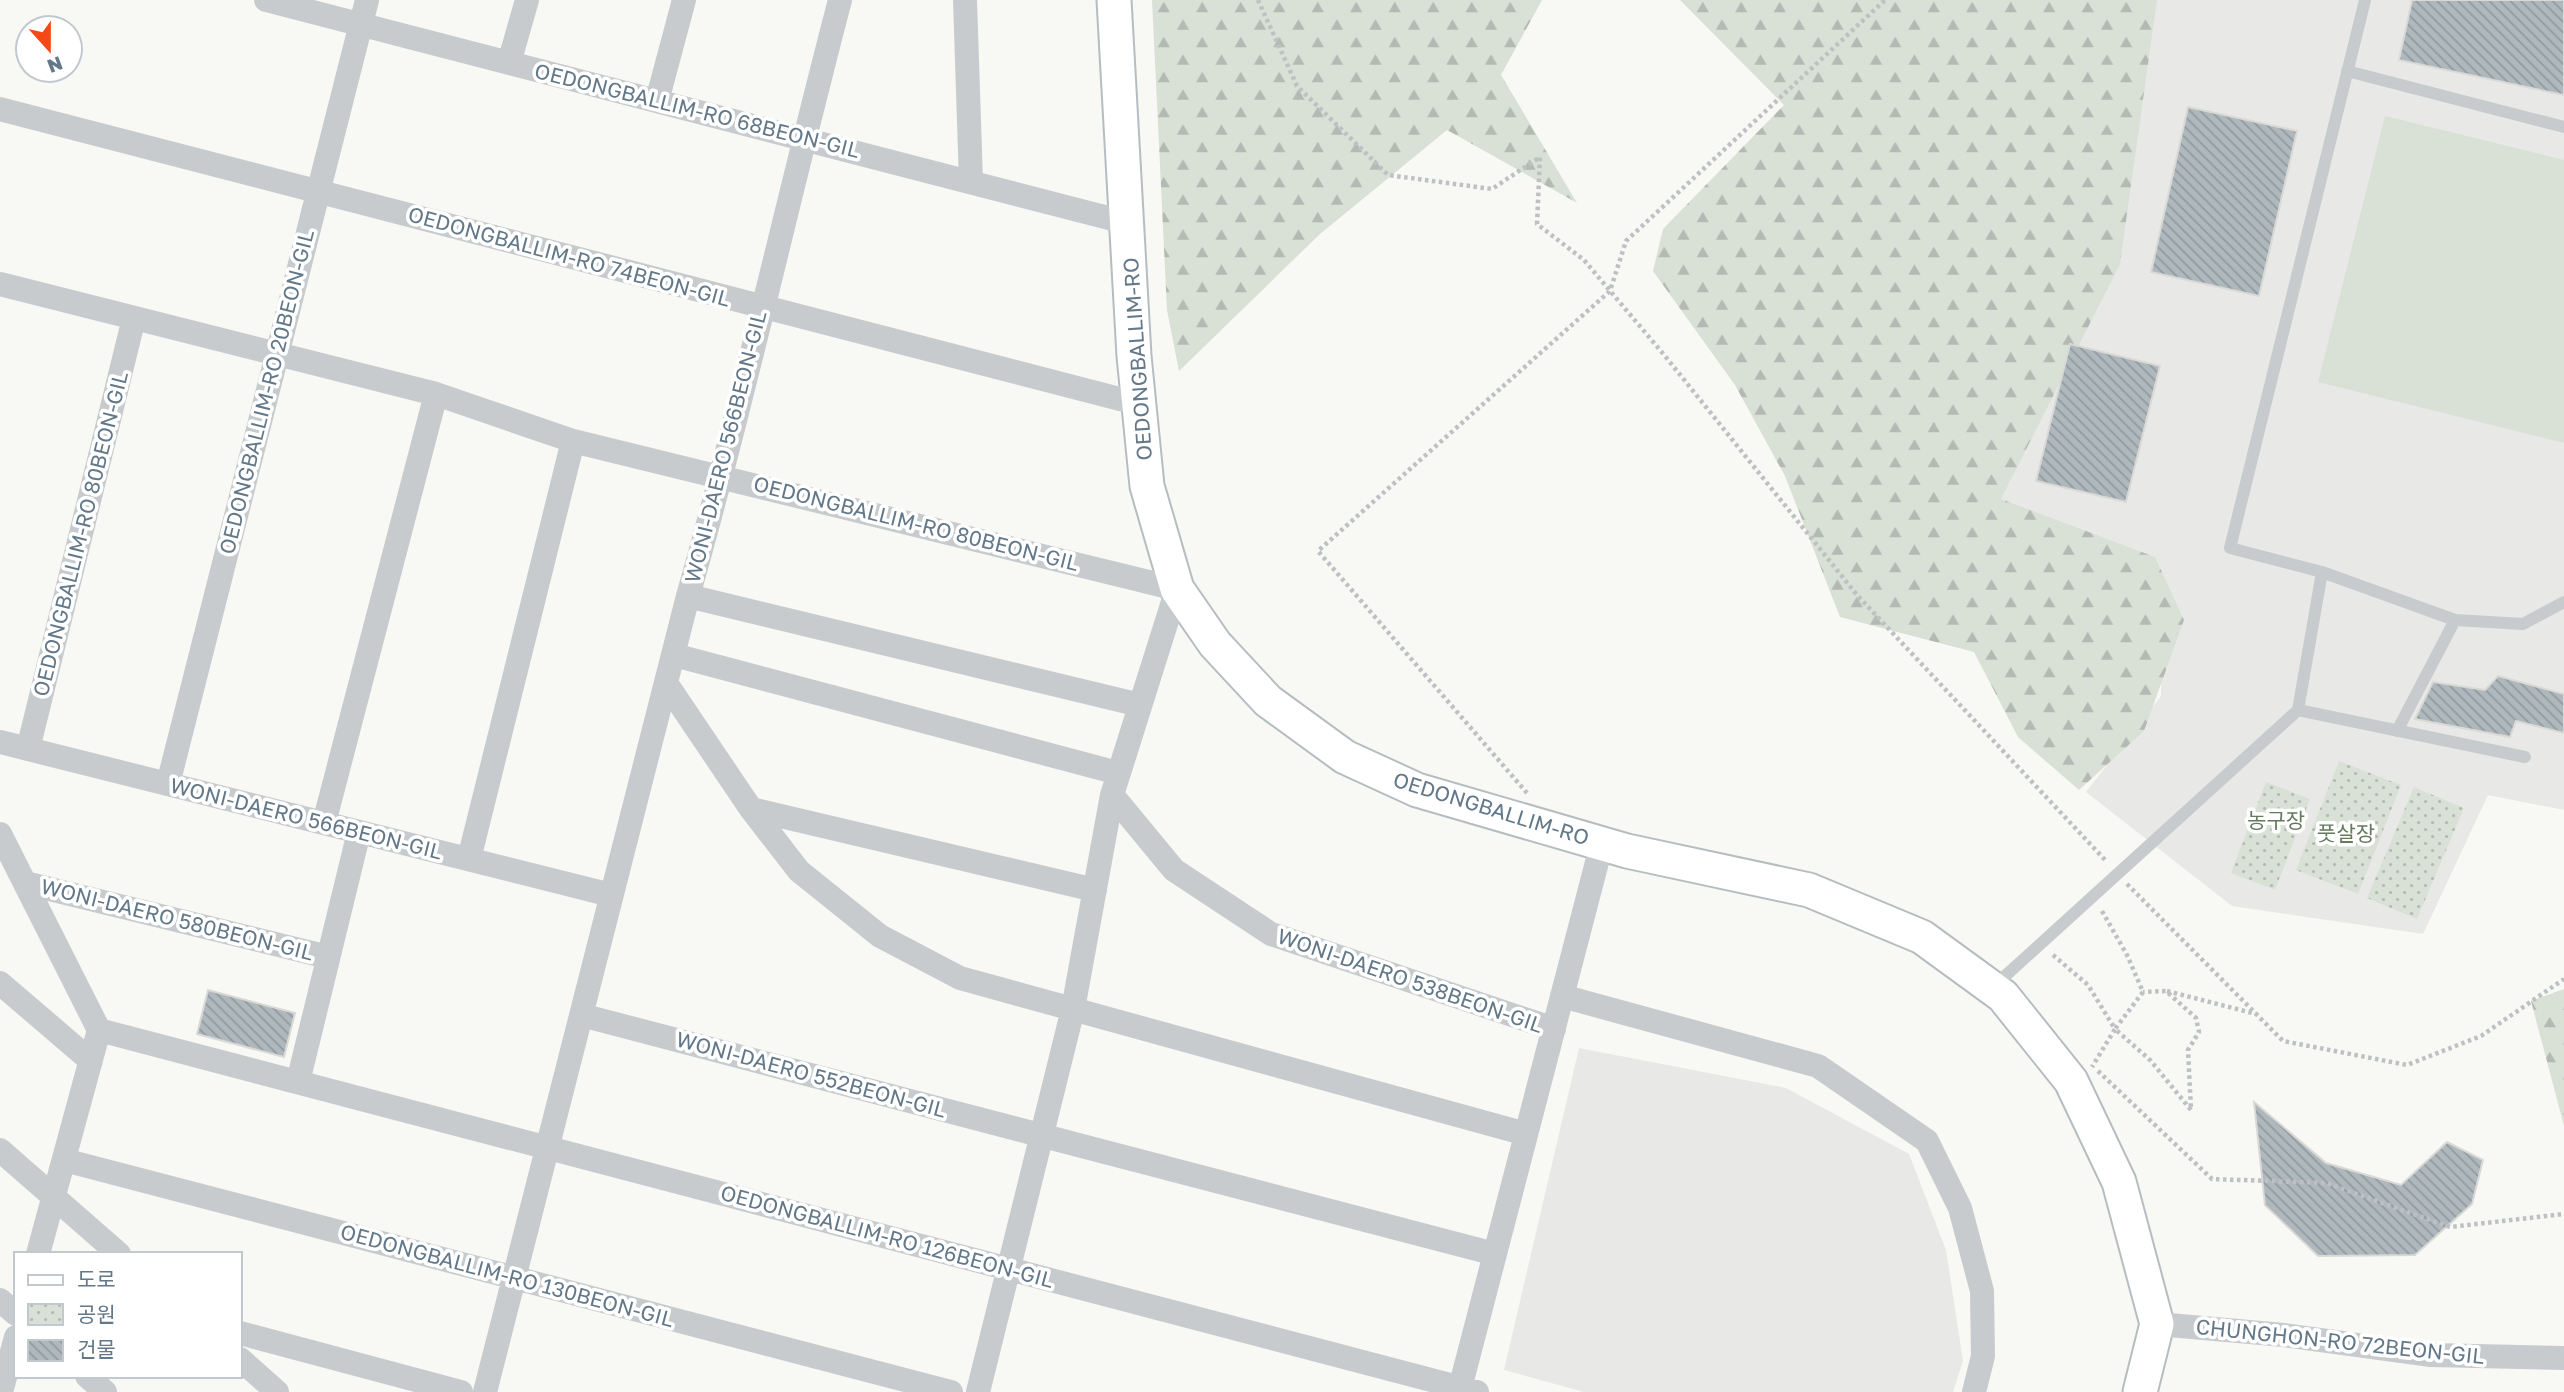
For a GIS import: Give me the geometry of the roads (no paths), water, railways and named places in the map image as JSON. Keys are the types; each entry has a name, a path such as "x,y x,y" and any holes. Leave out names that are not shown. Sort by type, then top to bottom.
{"main road":[{"name":"OEDONGBALLIM-RO","path":"1114,0 1139,404 1147,486 1177,589 1215,644 1268,701 1345,757 1416,790 1602,844 1809,890 1922,937 2003,996 2071,1081 2119,1182 2158,1324"},
{"path":"2140,1392 2158,1324"}],"street":[{"name":"OEDONGBALLIM-RO 68BEON-GIL","path":"266,0 1128,223"},
{"name":"OEDONGBALLIM-RO 20BEON-GIL","path":"168,784 367,0"},
{"path":"509,63 527,0"},
{"path":"657,101 684,0"},
{"name":"WONI-DAERO 566BEON-GIL","path":"485,1392 688,596 722,476 761,307 840,0"},
{"path":"965,0 971,182"},
{"name":"OEDONGBALLIM-RO 74BEON-GIL","path":"0,109 1139,404"},
{"name":"OEDONGBALLIM-RO 80BEON-GIL","path":"0,284 436,394 573,441 1177,589"},
{"name":"OEDONGBALLIM-RO 80BEON-GIL","path":"28,749 134,318"},
{"path":"324,823 436,394"},
{"path":"470,859 573,441"},
{"path":"978,1392 1073,1009 1115,784 1177,589"},
{"path":"688,596 1140,705"},
{"path":"674,654 1115,784"},
{"path":"666,683 751,809 799,871 880,936 960,978 1526,1134"},
{"name":"WONI-DAERO 566BEON-GIL","path":"0,742 611,895"},
{"name":"WONI-DAERO 538BEON-GIL","path":"1115,784 1174,870 1270,934 1554,1029"},
{"path":"751,809 1095,890"},
{"path":"298,1082 359,832"},
{"name":"WONI-DAERO 580BEON-GIL","path":"0,834 99,1030"},
{"name":"WONI-DAERO 538BEON-GIL","path":"1466,1391 1495,1254 1602,844"},
{"name":"WONI-DAERO 580BEON-GIL","path":"25,883 328,957"},
{"path":"0,983 91,1060"},
{"path":"1562,996 1818,1066 1927,1142 1960,1208 1982,1291 1983,1356 1974,1392"},
{"name":"WONI-DAERO 552BEON-GIL","path":"581,1015 1042,1136"},
{"path":"39,1252 99,1030"},
{"name":"OEDONGBALLIM-RO 126BEON-GIL","path":"99,1030 1466,1391"},
{"path":"1042,1136 1495,1254"},
{"path":"0,1150 117,1252"},
{"name":"OEDONGBALLIM-RO 130BEON-GIL","path":"64,1160 951,1392"},
{"path":"0,1300 14,1312"},
{"name":"CHUNGHON-RO 72BEON-GIL","path":"2158,1324 2284,1335 2431,1355 2564,1358"},
{"path":"242,1334 461,1392"},
{"path":"1,1392 14,1344"},
{"path":"242,1361 277,1392"},
{"path":"89,1378 105,1392"}],"lane":[{"path":"2365,0 2230,548 2322,572 2455,620 2523,624 2564,602"},
{"path":"2347,71 2564,127"},
{"path":"2004,976 2298,710 2322,572"},
{"path":"2397,731 2455,620"},
{"path":"2298,710 2525,757"}],"park label":[{"name":"농구장","path":"2276,821"},
{"name":"풋살장","path":"2346,834"}]}
